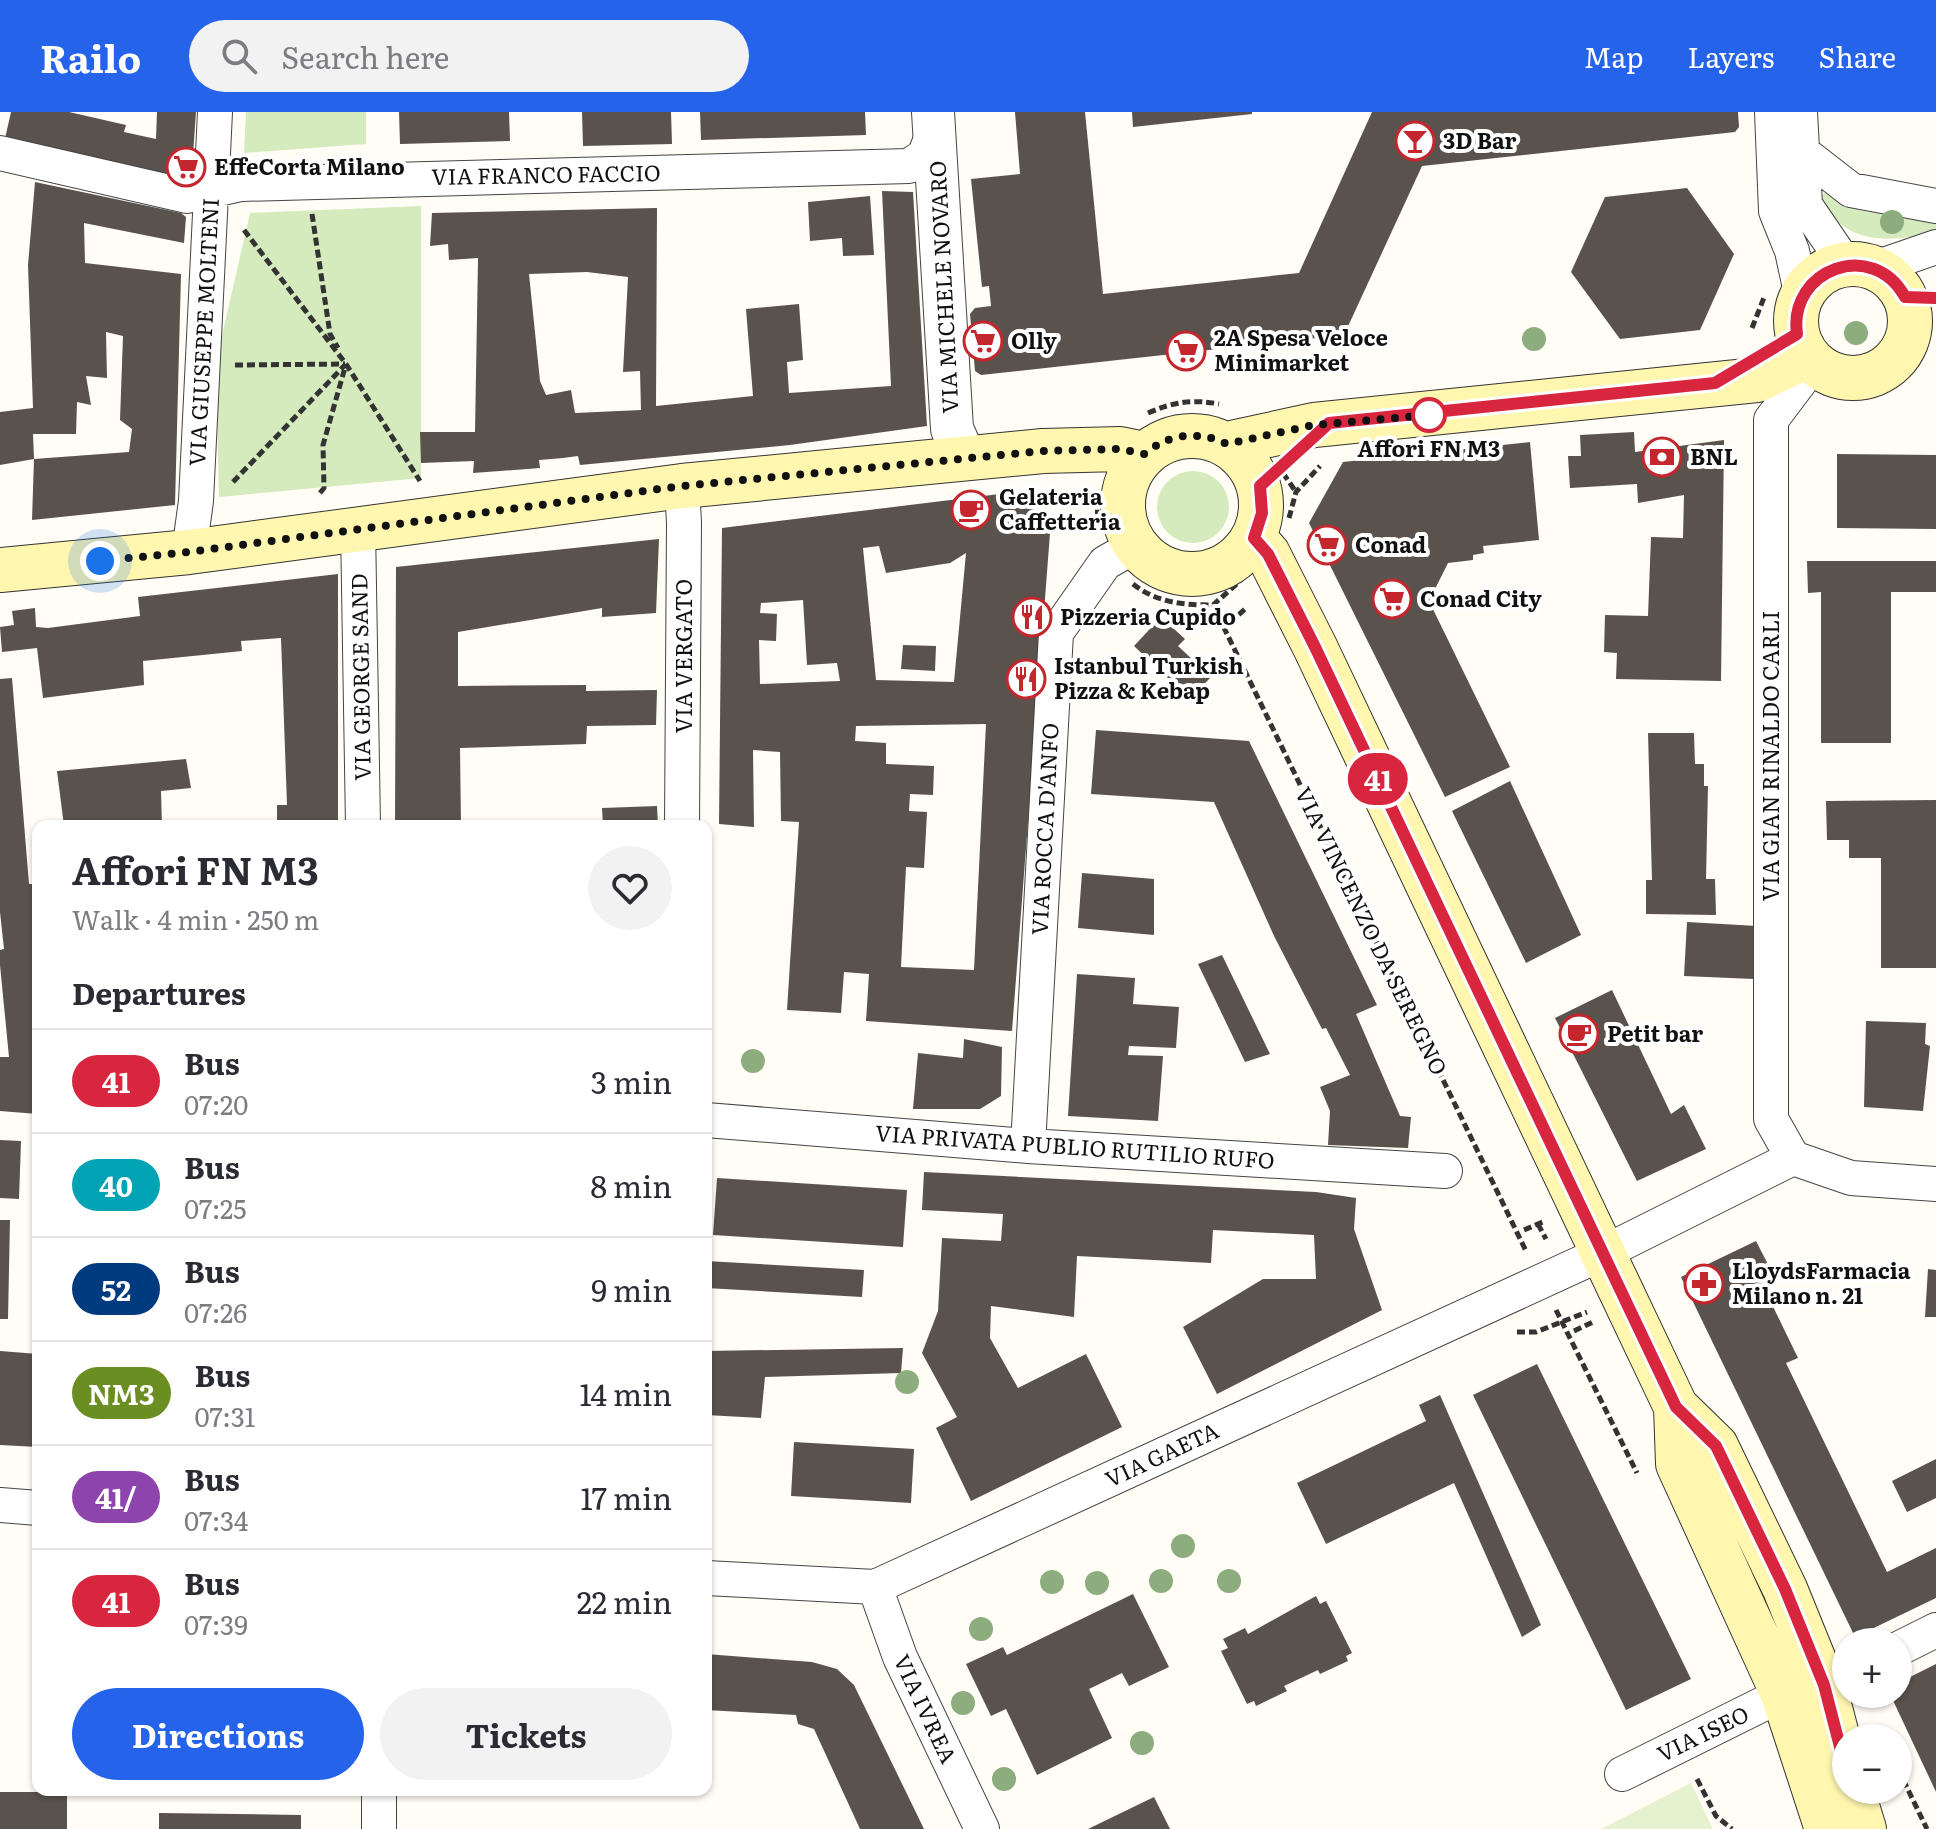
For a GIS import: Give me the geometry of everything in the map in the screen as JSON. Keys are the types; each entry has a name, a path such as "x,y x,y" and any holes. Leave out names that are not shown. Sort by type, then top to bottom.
{"main road":[{"path":"1227,444 1324,428 1757,380 1797,328 1820,275 1890,282 1910,325 1919,354 1863,375 1835,374 1797,328"},
{"path":"1260,486 1324,428"},
{"path":"1043,451 1112,497 1128,546 1168,571 1188,575 1204,575 1256,542 1262,513 1260,486 1253,469 1227,444 1206,436 1184,436 1163,441 1144,454 1131,471 1124,492 1128,546"},
{"path":"0,570 189,552 682,486 1043,451 1120,449 1144,454"},
{"path":"1256,542 1268,554 1302,620 1676,1407 1716,1446 1785,1589 1832,1727"},
{"path":"1818,1684 1827,1829"},
{"path":"1856,1804 1864,1829"}],"street":[{"name":"VIA GIUSEPPE MOLTENI","path":"189,552 196,501 215,112"},
{"path":"1772,112 1776,211 1792,251 1797,328"},
{"path":"1800,112 1805,205 1890,282 1936,247"},
{"name":"VIA FRANCO FACCIO","path":"0,153 187,196 212,189 318,181 909,166 924,156 934,122"},
{"name":"VIA MICHELE NOVARO","path":"934,122 952,429 965,458"},
{"path":"1802,152 1851,190 1936,206"},
{"name":"VIA GIAN RINALDO CARLI","path":"1793,1158 1771,1119 1771,420 1797,328"},
{"name":"VIA VERGATO","path":"682,486 682,820"},
{"name":"VIA GEORGE SAND","path":"358,527 363,820"},
{"name":"VIA ROCCA D'ANFO","path":"1028,1146 1056,633 1105,563 1128,546"},
{"name":"VIA PRIVATA PUBLIO RUTILIO RUFO","path":"712,1121 1028,1146 1445,1171"},
{"path":"1603,1253 1793,1158 1851,1178 1936,1184"},
{"name":"VIA GAETA","path":"712,1578 875,1587 1603,1253"},
{"path":"0,1505 32,1508"},
{"name":"VIA IVREA","path":"875,1587 900,1657 982,1829"},
{"path":"1912,1642 1936,1630"},
{"name":"VIA ISEO","path":"1622,1774 1818,1684"},
{"path":"379,1796 379,1829"}],"path":[{"path":"310,201 330,334 425,490"},
{"path":"239,223 346,364"},
{"path":"1752,328 1797,328"},
{"path":"221,365 346,364"},
{"path":"229,486 346,364"},
{"path":"316,497 324,488 323,445 346,364"},
{"path":"1256,542 1324,461 1324,428"},
{"name":"VIA VINCENZO DA SEREGNO","path":"1128,546 1146,594 1175,604 1213,605 1529,1256"},
{"path":"1230,623 1246,608"},
{"path":"1524,1230 1553,1217"},
{"path":"1538,1224 1546,1239"},
{"path":"1574,1331 1588,1324 1584,1317"},
{"path":"1697,1779 1716,1816 1732,1829"},
{"path":"1912,1798 1927,1829"}],"green space":[{"path":"246,112 366,112 366,144 244,153"},
{"path":"1825,193 1842,205 1868,212 1936,221 1936,232 1901,238 1868,237 1841,224 1821,195"},
{"path":"421,206 421,478 219,497 216,362 250,213"},
{"path":"1193,471 1219,481 1229,507 1219,533 1193,543 1167,533 1157,507 1167,481"},
{"path":"1691,1783 1713,1829 1601,1829"}],"building":[{"path":"11,112 69,112 126,125 124,132 156,139 157,112 196,112 191,183 4,143"},
{"path":"399,112 509,112 510,141 400,144"},
{"path":"582,112 671,112 672,144 583,146"},
{"path":"700,112 865,112 866,135 701,140"},
{"path":"1015,112 1085,112 1103,294 1299,273 1372,112 1738,112 1739,127 1735,132 1422,166 1344,335 981,375 975,371 970,314 975,308 991,306 989,286 982,287 971,179 1020,174"},
{"path":"1132,112 1252,112 1252,114 1133,127"},
{"path":"35,182 181,213 186,217 184,243 84,223 85,263 181,274 175,505 32,520 34,459 0,465 0,412 33,408 28,265","holes":["106,332 123,336 120,420 132,429 129,452 34,459 33,434 76,434 77,402 91,405 86,376 107,378"]},
{"path":"1687,188 1734,254 1700,330 1620,339 1571,272 1605,197"},
{"path":"882,191 913,192 927,426 790,445 580,465 578,456 539,460 540,468 473,473 474,461 421,463 420,432 475,432 478,258 449,260 448,244 430,246 432,213 657,208 656,406 753,396 746,309 799,304 803,360 787,362 789,393 891,386","holes":["587,272 628,277 623,372 640,371 641,410 575,413 571,390 546,395 540,381 529,274"]},
{"path":"870,196 874,255 843,256 842,238 810,241 808,202"},
{"path":"1634,432 1635,452 1724,440 1721,681 1616,679 1617,653 1604,652 1605,615 1648,616 1651,537 1683,538 1684,495 1638,503 1637,484 1570,488 1568,456 1581,456 1580,435"},
{"path":"1530,442 1539,540 1483,546 1484,553 1473,555 1473,560 1448,563 1429,601 1510,767 1445,797 1309,523 1343,462"},
{"path":"1837,454 1936,455 1936,529 1837,528"},
{"path":"1032,490 1037,519 1051,520 1012,1031 866,1021 869,974 844,972 841,1013 787,1010 799,822 781,821 780,752 753,750 754,827 719,824 722,528","holes":["879,546 886,573 950,563 966,553 954,682 876,680 863,548","803,600 807,665 837,663 840,681 760,684 759,640 776,641 777,614 760,613 761,603","986,724 974,970 901,967 906,867 924,868 927,812 909,811 910,794 933,795 934,766 886,764 886,743 855,741 856,726"]},
{"path":"659,539 656,613 602,617 602,608 458,632 458,686 586,685 586,691 657,690 656,725 587,726 586,744 460,748 461,820 395,820 396,567"},
{"path":"1807,561 1936,561 1936,592 1891,592 1891,743 1821,743 1821,592 1808,593"},
{"path":"338,574 338,820 277,820 277,805 287,805 281,638 241,641 242,651 143,661 144,685 43,698 37,648 2,652 0,627 14,625 12,611 35,608 36,627 48,628 140,616 138,597"},
{"path":"1161,617 1185,639 1178,646 1211,677 1190,699 1134,646"},
{"path":"903,645 936,646 935,671 901,669"},
{"path":"12,678 29,884 32,884 32,1114 0,1111 0,1057 9,1057 0,965 0,950 4,949 0,912 0,679"},
{"path":"1096,730 1249,741 1377,1005 1356,1014 1400,1116 1411,1117 1408,1148 1328,1145 1330,1111 1320,1087 1350,1075 1326,1028 1322,1029 1274,936 1214,802 1091,794"},
{"path":"1648,733 1694,733 1695,764 1704,764 1704,786 1708,786 1706,879 1715,879 1716,915 1646,914 1646,880 1652,880"},
{"path":"186,759 191,788 161,791 162,820 63,820 57,771"},
{"path":"1510,781 1581,935 1526,963 1452,811"},
{"path":"1936,800 1936,968 1881,968 1881,858 1849,858 1849,840 1827,840 1826,801"},
{"path":"657,806 658,820 603,820 602,808"},
{"path":"1082,873 1154,879 1154,935 1078,928"},
{"path":"1687,922 1757,926 1754,979 1684,976"},
{"path":"1222,955 1270,1054 1245,1062 1198,964"},
{"path":"1077,974 1135,978 1133,1004 1179,1007 1176,1048 1129,1046 1128,1055 1163,1056 1158,1121 1068,1116"},
{"path":"1612,990 1671,1114 1684,1105 1706,1149 1637,1181 1555,1018"},
{"path":"1866,1021 1926,1023 1925,1044 1930,1046 1923,1111 1864,1107"},
{"path":"964,1039 1002,1047 1001,1096 980,1109 913,1109 918,1053 963,1058"},
{"path":"0,1140 21,1141 19,1199 0,1198"},
{"path":"924,1172 1316,1192 1356,1198 1354,1229 1382,1310 1217,1394 1183,1327 1263,1279 1316,1279 1314,1235 1213,1230 1211,1263 1077,1256 1074,1317 991,1306 990,1338 1018,1388 1086,1354 1122,1427 971,1501 936,1428 957,1417 922,1353 938,1311 942,1238 1001,1241 1003,1214 922,1210"},
{"path":"717,1178 907,1190 903,1247 713,1235"},
{"path":"0,1220 10,1220 8,1319 0,1319"},
{"path":"1756,1241 1776,1280 1763,1286 1798,1358 1786,1363 1887,1572 1936,1548 1936,1598 1874,1628 1851,1628 1681,1277"},
{"path":"712,1261 864,1270 862,1297 712,1288"},
{"path":"1928,1269 1936,1270 1936,1317 1925,1317"},
{"path":"903,1348 901,1373 765,1377 761,1418 712,1415 712,1351"},
{"path":"0,1351 32,1354 32,1447 0,1445"},
{"path":"1537,1364 1691,1679 1626,1710 1473,1395"},
{"path":"1440,1395 1541,1625 1522,1637 1454,1483 1326,1544 1297,1483 1426,1421 1419,1405"},
{"path":"794,1442 914,1449 911,1503 791,1496"},
{"path":"1936,1459 1936,1498 1907,1512 1892,1481"},
{"path":"1133,1594 1169,1667 1129,1686 1122,1673 1089,1689 1112,1738 1037,1775 1006,1709 991,1716 966,1664 1003,1647 1007,1655"},
{"path":"1316,1596 1320,1604 1326,1601 1352,1653 1346,1656 1348,1661 1320,1674 1318,1670 1284,1686 1287,1691 1256,1706 1254,1701 1247,1704 1221,1651 1228,1648 1223,1639 1245,1628 1248,1634"},
{"path":"712,1654 812,1662 837,1669 854,1685 924,1829 860,1829 814,1729 798,1724 796,1715 712,1710"},
{"path":"1936,1664 1936,1792 1912,1741 1912,1724 1904,1724 1897,1708 1912,1708 1912,1676"},
{"path":"0,1792 67,1796 67,1829 0,1829"},
{"path":"1154,1797 1170,1829 1088,1829"},
{"path":"159,1813 301,1815 301,1829 159,1829"}],"bus line":[{"name":"41","path":"1834,1724 1824,1685 1785,1589 1716,1446 1676,1407 1315,647 1268,554 1254,538 1262,513 1260,486 1329,423 1715,383 1797,334 1798,305 1806,288 1828,270 1846,265 1875,268 1896,283 1905,297 1936,298"}],"place":[{"name":"3D Bar","path":"1415,141"},
{"name":"EffeCorta Milano","path":"186,167"},
{"name":"Olly","path":"983,341"},
{"name":"2A Spesa Veloce Minimarket","path":"1186,351"},
{"name":"Affori FN M3","path":"1429,415"},
{"name":"BNL","path":"1662,457"},
{"name":"Gelateria Caffetteria","path":"971,510"},
{"name":"Conad","path":"1327,545"},
{"name":"Conad City","path":"1392,599"},
{"name":"Pizzeria Cupido","path":"1032,617"},
{"name":"Istanbul Turkish Pizza & Kebap","path":"1026,679"},
{"name":"Petit bar","path":"1579,1034"},
{"name":"LloydsFarmacia Milano n. 21","path":"1704,1284"}],"route":[{"path":"100,561 189,552 682,486 1043,451 1120,449 1144,454 1163,441 1184,436 1206,436 1227,444 1314,425 1429,415"}]}
